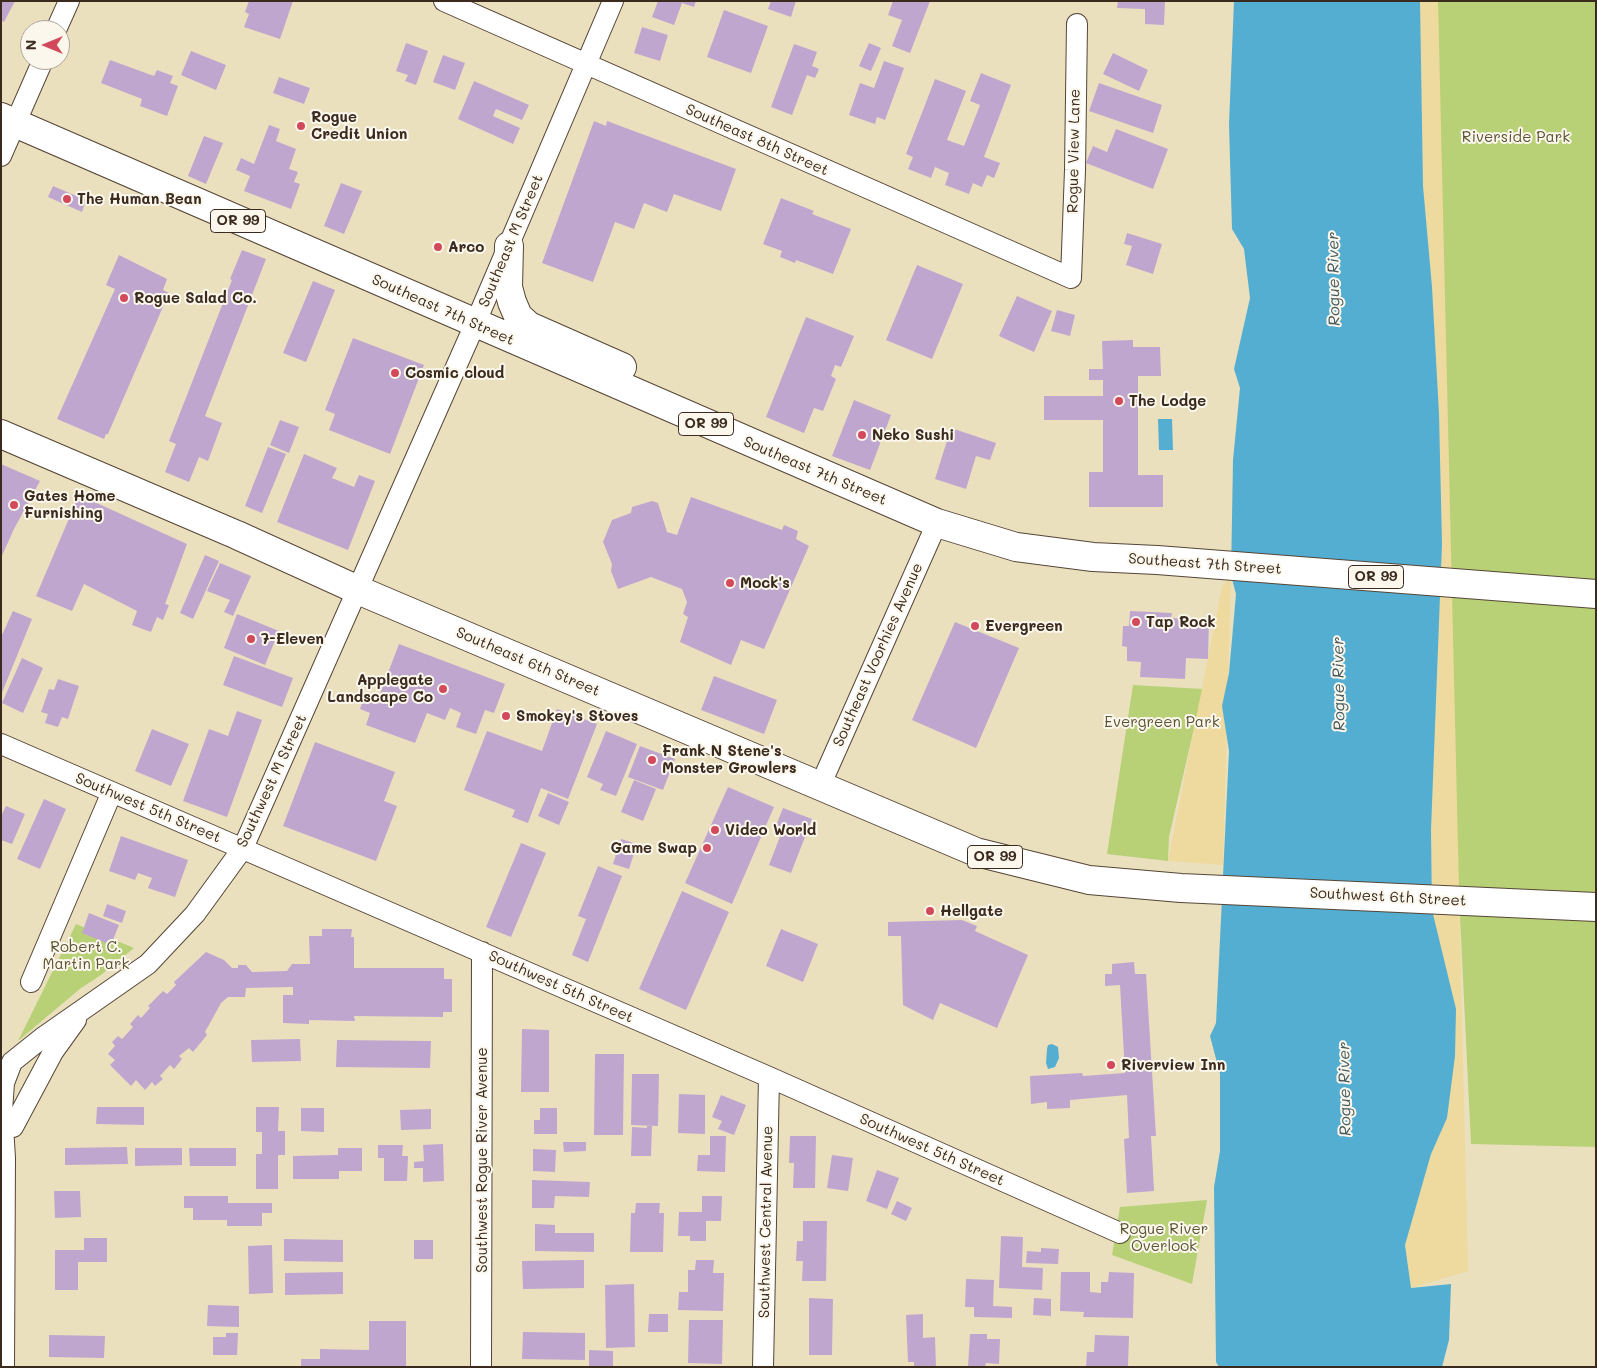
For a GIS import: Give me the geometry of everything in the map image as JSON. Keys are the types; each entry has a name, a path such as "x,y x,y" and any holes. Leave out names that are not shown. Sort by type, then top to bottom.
{"highway":[{"name":"Southeast 7th Street","path":"8,120 937,523 1016,547 1093,557 1157,560 1596,594"},
{"path":"509,246 508,287 518,316 529,326 660,384 681,413"},
{"name":"Southeast 6th Street","path":"1,434 237,535 358,590 976,852 1089,880 1181,888"},
{"name":"Southwest 6th Street","path":"1181,888 1589,907"}],"street":[{"path":"60,20 69,1"},
{"name":"Southeast 8th Street","path":"444,1 1071,278"},
{"name":"Southeast M Street","path":"358,590 509,246 613,1"},
{"name":"Rogue View Lane","path":"1071,278 1077,24"},
{"path":"1,156 8,120 37,70"},
{"name":"Southeast Voorhies Avenue","path":"820,786 937,523"},
{"name":"Southwest M Street","path":"7,1060 42,1038 148,964 195,914 243,848 358,590"},
{"name":"Southwest 5th Street","path":"1,744 769,1077 1120,1233"},
{"path":"31,982 112,792"},
{"name":"Southwest Rogue River Avenue","path":"481,1367 482,952"},
{"name":"Southwest M Street","path":"13,1127 53,1052 84,1008"},
{"path":"5,1158 13,1127 14,1104 20,1076 7,1060"},
{"path":"4,1367 5,1158 2,1111 7,1060"},
{"name":"Southwest Central Avenue","path":"762,1367 769,1077"}],"green space":[{"name":"Riverside Park","path":"1435,1 1596,1 1596,1147 1471,1144 1442,544"},
{"name":"Evergreen Park","path":"1133,685 1203,689 1169,837 1168,861 1107,854"},
{"name":"Robert C. Martin Park","path":"76,924 134,948 101,975 81,988 18,1041"},
{"name":"Rogue River Overlook","path":"1207,1200 1192,1284 1112,1255 1120,1207"}],"sand":[{"path":"1414,1 1438,1 1468,1271 1411,1288 1405,1245 1456,1028 1432,910 1427,553"},
{"path":"1231,575 1223,865 1168,861 1222,587"}],"water":[{"name":"Rogue River","path":"1234,1 1420,1 1423,186 1432,287 1439,414 1442,544 1431,830 1432,910 1456,1009 1455,1056 1447,1118 1431,1154 1405,1245 1411,1288 1451,1284 1449,1340 1442,1367 1219,1367 1216,1362 1214,1187 1220,1151 1220,1074 1210,1036 1216,1023 1229,751 1222,706 1229,673 1236,594 1231,575 1233,460 1240,388 1234,369 1250,298 1244,249 1232,229 1229,124"},
{"path":"1158,419 1172,419 1173,450 1159,450"},
{"path":"1052,1044 1058,1047 1059,1058 1055,1067 1048,1069 1046,1063 1047,1049 1048,1045"}],"building":[{"path":"1,1 15,1 4,22 1,20"},
{"path":"249,1 293,1 280,39 244,27 249,14 245,12"},
{"path":"658,1 696,1 694,7 682,3 674,25 652,17"},
{"path":"771,1 796,1 791,17 768,9"},
{"path":"893,1 930,1 910,53 892,46 902,20 888,15"},
{"path":"1118,1 1165,1 1164,25 1145,24 1145,9 1117,8"},
{"path":"724,10 768,26 751,73 707,57"},
{"path":"642,27 668,35 660,61 634,53"},
{"path":"406,43 428,51 416,85 405,81 408,75 396,71"},
{"path":"869,43 881,48 871,71 859,66"},
{"path":"794,44 817,52 812,66 819,69 815,78 807,75 792,115 771,107"},
{"path":"191,51 226,65 216,90 181,75"},
{"path":"1113,53 1148,70 1139,91 1103,74"},
{"path":"443,55 465,63 455,90 433,82"},
{"path":"110,60 154,76 157,70 173,76 170,83 178,86 167,116 140,106 142,99 101,83"},
{"path":"884,61 904,68 885,120 877,117 875,124 849,115 860,83 874,88"},
{"path":"981,73 1011,85 984,157 1000,163 994,178 987,175 982,187 973,183 969,194 945,185 949,173 935,167 931,178 908,169 913,157 906,154 935,79 966,91 947,140 964,146 980,105 970,101"},
{"path":"279,77 310,88 304,104 273,93"},
{"path":"474,81 529,105 522,120 496,109 493,116 520,128 513,144 458,119"},
{"path":"1099,83 1162,105 1153,133 1089,111"},
{"path":"594,121 606,126 607,121 736,169 721,211 674,194 667,212 644,203 634,229 615,222 593,282 542,263"},
{"path":"269,125 280,129 276,141 296,149 289,169 298,172 294,182 300,184 291,209 244,191 250,176 236,170 241,158 254,164"},
{"path":"1116,129 1168,149 1153,189 1086,163 1093,146 1107,152"},
{"path":"204,136 223,143 206,184 188,176"},
{"path":"341,183 362,191 344,234 324,226"},
{"name":"The Human Bean","path":"53,186 86,200 82,212 48,197"},
{"path":"781,198 814,211 812,214 851,229 833,274 796,260 795,263 780,257 782,251 763,244"},
{"path":"1127,233 1162,244 1153,274 1126,265 1132,246 1124,244"},
{"path":"242,250 266,259 205,416 222,423 208,461 199,457 189,482 165,472 176,444 169,441"},
{"path":"119,255 167,279 163,290 169,293 108,434 106,434 104,439 57,419 115,289 106,285"},
{"path":"917,265 963,284 932,359 886,340"},
{"path":"313,281 335,290 306,362 283,353"},
{"path":"1017,296 1052,311 1034,352 999,336"},
{"path":"1057,310 1075,315 1070,336 1051,331"},
{"path":"806,317 854,336 841,367 835,365 831,376 836,379 823,411 814,408 804,433 766,417"},
{"path":"353,338 424,365 390,454 329,430 335,414 325,410"},
{"path":"1133,340 1133,347 1160,347 1161,376 1138,376 1138,475 1163,475 1163,507 1089,507 1089,472 1103,472 1103,420 1044,420 1044,396 1103,396 1103,380 1089,380 1089,369 1103,369 1102,341"},
{"name":"Neko Sushi","path":"854,400 891,415 870,470 832,456"},
{"path":"280,420 299,427 289,453 270,445"},
{"path":"951,428 996,443 990,460 976,456 966,489 935,479"},
{"path":"268,447 286,454 262,513 245,506"},
{"path":"304,454 337,468 332,478 354,487 359,475 375,481 348,550 277,522"},
{"name":"Gates Home Furnishing","path":"1,464 40,481 14,529 1,558"},
{"path":"79,495 187,544 165,604 169,605 163,620 157,617 151,632 132,625 137,611 84,584 72,611 36,596"},
{"name":"Mock's","path":"691,497 782,530 784,525 798,531 796,539 809,546 764,649 741,640 731,665 680,642 688,617 683,614 687,602 682,589 651,577 618,589 611,571 612,564 603,542 612,520 631,513 632,507 652,501 658,503 667,532 677,535"},
{"path":"205,555 219,561 193,619 180,613"},
{"path":"220,563 251,576 233,616 224,612 230,600 207,591"},
{"path":"13,611 32,619 1,695 1,637"},
{"path":"1130,611 1172,613 1171,618 1209,620 1208,659 1186,658 1185,679 1140,677 1141,662 1127,661 1127,647 1122,646 1123,626 1129,626"},
{"name":"7-Eleven","path":"237,614 279,631 265,665 224,648"},
{"path":"955,622 1019,648 976,748 912,720"},
{"name":"Applegate Landscape Co","path":"399,644 505,684 494,713 485,710 476,734 456,727 461,713 450,708 445,720 427,713 415,743 366,725 370,713 360,709 365,694 378,699"},
{"path":"234,656 293,678 282,707 223,685"},
{"path":"22,658 43,668 23,713 2,703"},
{"path":"714,676 777,700 764,734 701,710"},
{"path":"58,679 79,686 68,719 62,717 58,727 45,723 48,714 41,712 49,689 54,690"},
{"path":"557,709 597,724 568,799 541,788 528,823 512,817 515,810 464,790 487,731 542,751"},
{"path":"237,711 262,720 227,817 183,801 209,729 228,736"},
{"path":"152,729 189,744 171,786 135,771"},
{"path":"606,731 637,744 616,796 600,790 603,784 587,777"},
{"path":"315,742 395,772 384,801 397,806 376,861 283,826"},
{"path":"640,746 675,759 663,790 628,777"},
{"path":"634,780 656,789 643,821 621,812"},
{"path":"728,787 774,807 732,904 685,883"},
{"path":"548,793 569,802 559,825 538,816"},
{"path":"44,799 66,809 40,869 17,859"},
{"path":"6,806 25,814 12,844 1,840 1,816"},
{"path":"783,808 812,819 791,873 769,865 781,834 774,831"},
{"path":"121,836 188,860 175,897 148,888 152,878 138,873 135,880 109,871"},
{"path":"621,839 637,844 629,869 613,864"},
{"path":"521,843 546,853 511,937 486,927"},
{"path":"598,866 622,876 588,962 572,955 586,919 578,916"},
{"path":"682,891 729,912 686,1010 639,989"},
{"path":"107,904 126,911 122,923 103,916"},
{"path":"89,913 119,925 111,945 82,933"},
{"path":"962,920 977,926 975,931 1028,955 997,1028 940,1003 933,1020 903,1005 901,936 888,936 888,922"},
{"path":"322,929 352,929 351,937 354,937 354,968 444,968 444,979 452,979 452,1012 443,1012 443,1017 354,1016 355,1021 309,1020 309,1024 283,1023 283,995 293,995 293,987 246,988 245,997 228,997 221,1003 205,1032 207,1035 193,1052 189,1048 179,1056 182,1059 174,1069 170,1065 160,1076 163,1079 155,1086 152,1082 145,1090 136,1080 131,1086 110,1065 115,1060 108,1054 115,1046 112,1042 118,1036 122,1039 133,1027 130,1024 138,1015 141,1018 150,1008 148,1006 163,991 167,994 176,985 174,982 206,952 224,960 232,968 238,968 238,965 246,965 252,972 287,971 292,964 310,964 309,936 322,936"},
{"path":"781,929 818,944 803,982 766,966"},
{"path":"1134,962 1135,974 1146,974 1156,1136 1151,1136 1154,1191 1127,1193 1124,1139 1129,1138 1127,1095 1070,1100 1070,1108 1047,1109 1047,1102 1031,1104 1030,1076 1082,1073 1083,1076 1125,1073 1120,985 1105,986 1105,974 1112,974 1112,964"},
{"path":"522,1029 549,1030 549,1092 521,1092"},
{"path":"300,1039 301,1061 252,1062 251,1040"},
{"path":"337,1040 431,1041 430,1068 336,1067"},
{"path":"595,1054 624,1054 623,1135 594,1135"},
{"path":"632,1074 659,1074 658,1126 631,1125"},
{"path":"679,1094 705,1095 705,1134 678,1133"},
{"path":"721,1095 746,1105 734,1135 718,1129 722,1121 712,1117"},
{"path":"97,1107 144,1107 144,1125 96,1124"},
{"path":"256,1107 279,1107 278,1131 285,1131 285,1155 278,1155 278,1189 256,1189 256,1154 262,1154 262,1132 256,1132"},
{"path":"301,1108 324,1108 324,1132 301,1131"},
{"path":"540,1108 557,1108 557,1134 534,1134 534,1120 540,1120"},
{"path":"431,1109 431,1129 401,1130 400,1110"},
{"path":"647,1126 652,1126 651,1156 631,1156 632,1127 647,1128"},
{"path":"710,1136 726,1136 725,1172 697,1171 698,1155 710,1155"},
{"path":"790,1136 816,1136 815,1188 793,1188 794,1163 789,1163"},
{"path":"563,1142 586,1142 586,1151 564,1152"},
{"path":"443,1144 444,1181 423,1182 423,1168 414,1168 414,1162 424,1161 423,1145"},
{"path":"378,1145 403,1145 402,1156 408,1156 407,1181 384,1181 384,1158 378,1158"},
{"path":"127,1147 128,1164 65,1165 65,1148"},
{"path":"135,1148 182,1148 182,1165 135,1166"},
{"path":"189,1148 236,1148 236,1166 190,1166"},
{"path":"338,1148 362,1148 362,1171 339,1171 339,1179 293,1179 293,1156 338,1155"},
{"path":"533,1149 556,1150 555,1172 533,1171"},
{"path":"832,1155 853,1158 848,1191 827,1188"},
{"path":"877,1170 899,1178 887,1209 866,1201"},
{"path":"532,1180 590,1182 589,1197 555,1196 554,1208 532,1208"},
{"path":"54,1191 80,1191 81,1217 55,1218"},
{"path":"184,1196 228,1196 228,1203 272,1203 272,1213 262,1213 262,1226 227,1226 227,1220 193,1220 193,1208 184,1208"},
{"path":"702,1196 722,1196 721,1221 706,1221 706,1241 690,1241 690,1236 678,1236 679,1212 702,1212"},
{"path":"897,1201 912,1208 906,1221 891,1214"},
{"path":"636,1203 660,1203 659,1213 664,1213 663,1252 630,1252 631,1213 635,1213"},
{"path":"803,1221 827,1221 826,1281 802,1281 803,1261 796,1261 797,1241 803,1241"},
{"path":"535,1224 555,1225 555,1233 594,1233 594,1252 535,1251"},
{"path":"1001,1236 1023,1237 1022,1267 1043,1268 1042,1290 999,1288"},
{"path":"84,1238 107,1238 107,1262 78,1262 78,1290 55,1290 55,1250 84,1250"},
{"path":"284,1239 343,1240 343,1262 284,1261"},
{"path":"414,1240 433,1240 433,1259 414,1259"},
{"path":"272,1245 273,1293 249,1294 248,1246"},
{"path":"1041,1248 1059,1249 1058,1264 1026,1263 1027,1251 1041,1252"},
{"path":"584,1260 584,1288 523,1289 522,1261"},
{"path":"696,1260 714,1260 713,1273 724,1273 723,1311 678,1310 679,1292 688,1292 688,1270 695,1270"},
{"path":"343,1272 343,1294 285,1295 285,1273"},
{"path":"1061,1272 1090,1272 1090,1292 1101,1293 1101,1282 1108,1282 1109,1272 1134,1273 1133,1318 1083,1317 1084,1312 1060,1311"},
{"path":"966,1279 994,1280 993,1306 1012,1307 1012,1318 974,1317 974,1307 965,1307"},
{"path":"634,1284 635,1347 606,1348 605,1285"},
{"path":"809,1298 833,1299 832,1355 809,1355"},
{"path":"1034,1298 1051,1299 1051,1316 1033,1315"},
{"path":"208,1305 239,1306 239,1327 207,1326"},
{"path":"649,1314 668,1314 668,1332 648,1332"},
{"path":"923,1314 923,1338 935,1337 936,1367 914,1367 914,1362 908,1362 906,1315"},
{"path":"689,1320 723,1320 722,1364 688,1363"},
{"path":"369,1321 406,1321 406,1367 301,1367 301,1359 320,1359 320,1349 369,1350"},
{"path":"523,1332 585,1333 585,1360 522,1359"},
{"path":"226,1333 238,1333 237,1355 213,1355 213,1337 226,1337"},
{"path":"970,1334 987,1334 987,1339 1000,1339 999,1364 986,1363 985,1367 968,1367"},
{"path":"49,1335 105,1336 104,1358 49,1357"},
{"path":"1095,1335 1129,1336 1128,1367 1086,1367 1087,1352 1094,1352"},
{"path":"589,1350 613,1351 613,1367 589,1367"}],"place":[{"name":"Rogue Credit Union","path":"301,126"},
{"name":"The Human Bean","path":"67,199"},
{"name":"Arco","path":"438,247"},
{"name":"Rogue Salad Co.","path":"124,298"},
{"name":"Cosmic cloud","path":"395,373"},
{"name":"The Lodge","path":"1119,401"},
{"name":"Neko Sushi","path":"862,435"},
{"name":"Gates Home Furnishing","path":"14,505"},
{"name":"Mock's","path":"730,583"},
{"name":"Tap Rock","path":"1136,622"},
{"name":"Evergreen","path":"975,626"},
{"name":"7-Eleven","path":"251,639"},
{"name":"Applegate Landscape Co","path":"443,689"},
{"name":"Smokey's Stoves","path":"506,716"},
{"name":"Frank N Stene's Monster Growlers","path":"652,760"},
{"name":"Video World","path":"715,830"},
{"name":"Game Swap","path":"707,848"},
{"name":"Hellgate","path":"930,911"},
{"name":"Riverview Inn","path":"1111,1065"}]}
